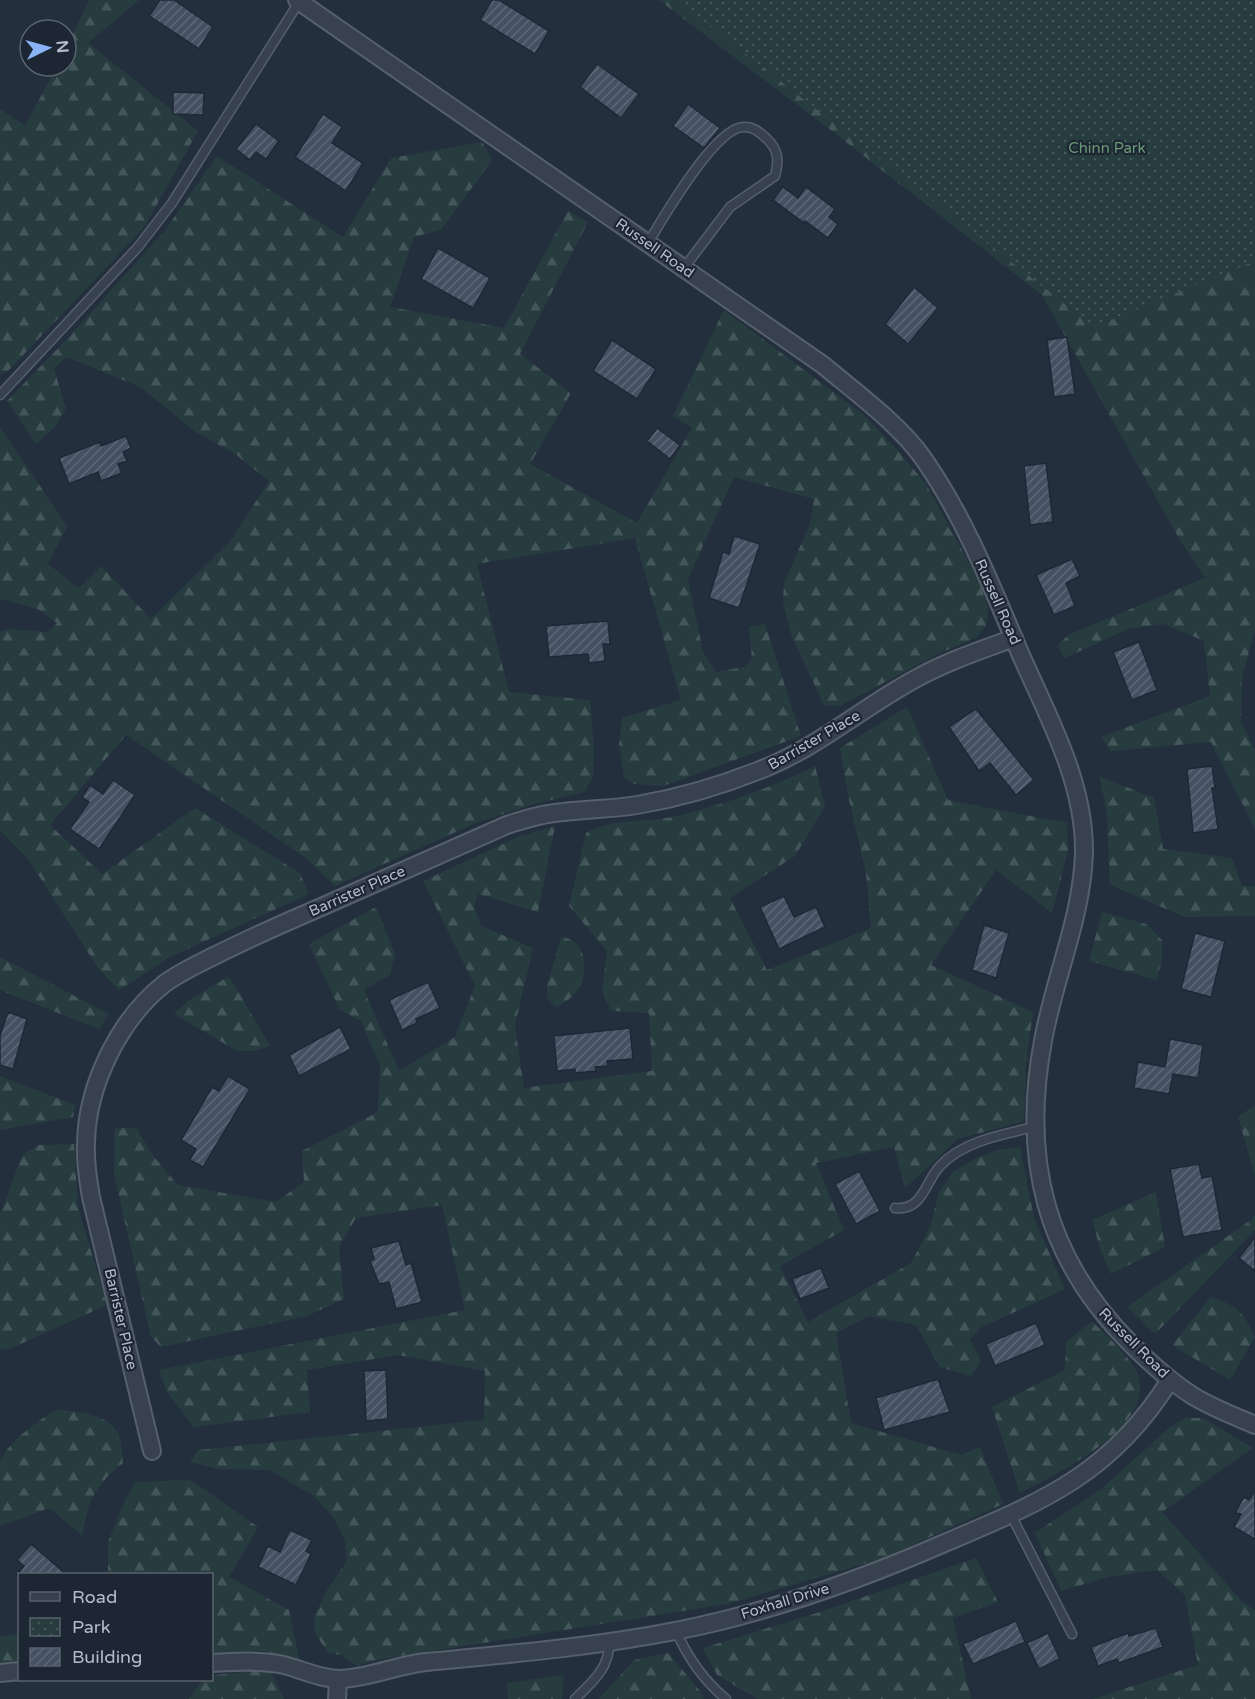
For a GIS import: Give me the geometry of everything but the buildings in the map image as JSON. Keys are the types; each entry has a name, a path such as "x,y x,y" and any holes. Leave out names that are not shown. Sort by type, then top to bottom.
{"street":[{"name":"Russell Road","path":"298,1 823,365 863,398 921,456 950,501 1014,638 1070,768 1082,822 1084,853 1080,896 1043,1039 1037,1081 1035,1127 1042,1188 1049,1214 1058,1240 1074,1272 1093,1301 1115,1328 1170,1380 1196,1397 1255,1425"},
{"name":"Barrister Place","path":"152,1451 91,1197 87,1173 86,1142 90,1110 109,1056 127,1024 164,984 253,936 507,825 562,812 617,808 682,796 763,769 800,751 915,678 949,661 1014,638"},
{"name":"Foxhall Drive","path":"213,1663 261,1661 283,1665 316,1676 338,1679 364,1677 420,1662 560,1649 676,1630 791,1600 878,1572 1011,1515 1074,1481 1116,1449 1140,1424 1170,1380"},
{"path":"0,1673 18,1671"},
{"path":"337,1699 338,1679"}],"lane":[{"path":"0,395 138,247 172,203 298,1"},
{"path":"648,243 680,190 709,153 730,131 742,126 755,128 773,144 779,160 775,176 730,207 684,268"},
{"path":"896,1208 911,1206 920,1200 940,1166 952,1155 1004,1134 1035,1127"},
{"path":"1011,1515 1072,1634"},
{"path":"676,1630 696,1669 712,1688 726,1699"},
{"path":"575,1699 607,1664 610,1653 609,1642"}],"green space":[{"path":"89,0 139,0 88,43 198,131 143,229 7,372 0,374 0,109 25,126 51,78 78,78 78,23"},
{"name":"Chinn Park","path":"659,0 1255,0 1255,631 1242,677 1241,722 1255,750 1255,829 1211,742 1111,751 1101,737 1210,696 1204,641 1164,624 1128,629 1065,658 1057,646 1068,635 1205,578 1177,535 1042,295"},
{"name":"Chinn Park","path":"677,0 1255,0 1255,261 1094,327"},
{"path":"482,142 492,160 441,230 414,237 390,307 504,328 568,211 588,222 520,354 571,393 530,464 637,523 692,428 673,416 724,310 864,415 926,484 980,583 988,609 986,626 977,637 936,655 840,706 824,705 792,637 783,603 784,583 810,524 814,499 734,477 688,579 703,652 716,672 744,667 752,659 749,627 765,624 801,736 663,786 634,784 624,777 619,745 622,718 681,700 635,538 477,564 509,692 590,700 594,751 593,777 584,792 534,804 476,823 335,886 306,858 126,735 50,825 102,874 195,808 300,873 309,894 172,956 119,990 98,968 28,859 0,830 0,632 8,629 48,632 57,623 38,609 0,599 0,427 67,526 48,564 79,588 101,566 151,619 231,540 269,481 234,453 197,433 140,387 66,357 54,369 66,408 54,428 36,444 7,401 70,336 166,229 217,156 343,237 391,158"},
{"path":"907,707 948,800 1067,823 1068,850 1052,913 996,870 931,965 1033,1012 1026,1062 1024,1121 958,1139 905,1188 894,1147 816,1163 844,1230 780,1266 808,1322 911,1263 930,1227 939,1192 952,1173 972,1160 994,1151 1020,1147 1034,1218 1065,1289 982,1327 970,1339 981,1361 971,1376 940,1367 916,1325 869,1316 836,1333 851,1423 961,1455 980,1447 1003,1504 881,1559 727,1604 376,1660 357,1666 341,1655 328,1653 315,1633 314,1617 327,1590 347,1561 345,1540 333,1517 315,1497 270,1470 219,1469 191,1462 198,1450 484,1420 485,1371 398,1355 307,1370 310,1412 194,1427 167,1392 159,1370 465,1310 442,1205 356,1218 339,1246 344,1299 307,1316 161,1347 151,1337 114,1174 115,1128 136,1128 154,1157 178,1185 276,1202 304,1182 302,1151 378,1112 380,1066 361,1021 340,1010 309,944 376,907 395,954 390,975 364,990 399,1071 455,1037 475,986 423,881 520,836 555,826 538,912 478,894 474,907 481,926 533,948 515,1025 524,1088 652,1071 649,1013 611,1011 602,991 607,951 569,906 586,833 607,825 672,817 727,802 781,782 815,766 825,806 795,856 730,898 767,970 871,928 866,873 840,748"},
{"path":"1099,776 1154,798 1163,849 1232,858 1242,886 1255,886 1255,916 1185,917 1110,885 1107,813"},
{"path":"1102,912 1146,924 1162,940 1162,961 1156,980 1089,961"},
{"path":"561,937 576,943 581,950 584,974 576,993 556,1007 547,998 547,986"},
{"path":"0,957 109,1014 99,1029 0,990"},
{"path":"229,976 270,1046 254,1051 237,1051 174,1014 188,1001"},
{"path":"0,1076 75,1105 73,1117 0,1130"},
{"path":"1255,1105 1255,1176 1238,1117"},
{"path":"74,1144 78,1207 107,1305 9,1349 0,1350 0,1215 22,1155 38,1145"},
{"path":"1156,1192 1165,1247 1111,1274 1100,1249 1092,1220"},
{"path":"1255,1214 1255,1230 1155,1334 1127,1307 1251,1220"},
{"path":"1211,1297 1239,1311 1255,1337 1230,1380 1172,1345"},
{"path":"1092,1321 1136,1370 1139,1378 1139,1397 1131,1415 1117,1432 1077,1462 1020,1493 992,1407 1065,1370 1066,1342"},
{"path":"58,1409 97,1417 111,1424 119,1437 123,1463 107,1477 90,1501 82,1535 49,1508 0,1526 0,1464 3,1457 24,1432"},
{"path":"1185,1418 1203,1418 1253,1448 1162,1512 1241,1600 1255,1611 1255,1699 1092,1699 1198,1665 1185,1595 1157,1570 1108,1577 1061,1591 1035,1533 1101,1489 1168,1429"},
{"path":"191,1480 258,1527 229,1577 289,1610 300,1662 264,1651 213,1653 213,1573 108,1573 108,1542 135,1482"},
{"path":"976,1558 998,1602 953,1618 971,1699 758,1699 717,1675 703,1648 820,1612"},
{"path":"18,1634 18,1662 0,1663 0,1636"},
{"path":"668,1653 701,1692 704,1699 599,1699 634,1660"},
{"path":"270,1670 284,1699 189,1699 201,1681 213,1681 213,1675"},
{"path":"564,1675 562,1699 508,1699 507,1683"}]}
